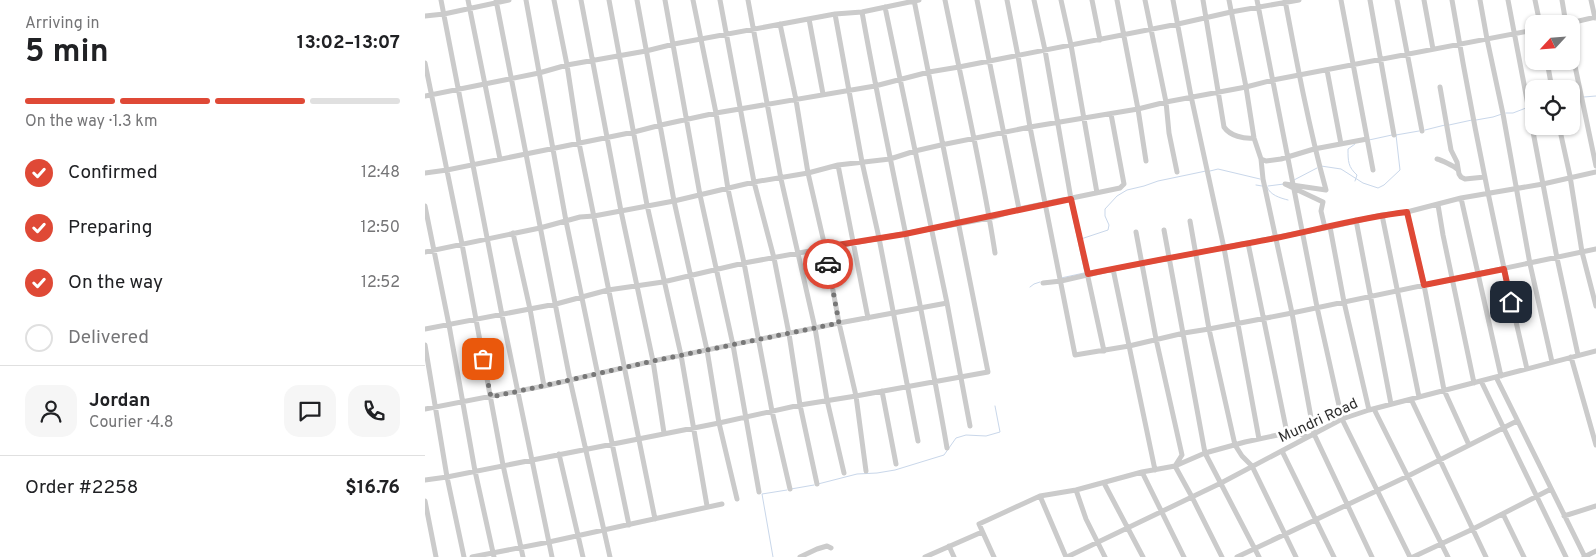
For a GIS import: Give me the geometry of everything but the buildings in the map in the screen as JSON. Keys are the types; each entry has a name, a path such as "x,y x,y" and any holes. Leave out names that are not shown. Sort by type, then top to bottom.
{"street":[{"path":"441,0 502,315 552,557"},
{"path":"469,0 500,159"},
{"path":"425,16 444,14 509,0"},
{"path":"526,0 566,221 629,525"},
{"path":"554,0 567,65 579,143 655,519"},
{"path":"581,0 636,287 653,361 665,433"},
{"path":"609,0 647,205 681,355 707,506"},
{"path":"637,0 674,201 707,350 719,423 737,499"},
{"path":"665,0 700,195 733,345 759,492"},
{"path":"693,0 772,411 791,489"},
{"path":"720,0 754,182 774,258 800,404 817,484"},
{"path":"748,0 781,179 815,328 827,400 844,473"},
{"path":"425,480 719,423 800,404 856,396 988,372 941,145 916,0 885,8 809,18 647,51 567,65 539,73 428,96"},
{"path":"945,0 975,140 995,253"},
{"path":"977,0 1019,210"},
{"path":"1007,0 1075,355 1129,346 1157,338 1209,330 1596,249"},
{"path":"1035,0 1071,199 1104,350"},
{"path":"1061,0 1097,193"},
{"path":"1092,0 1099,40"},
{"path":"1117,0 1146,161"},
{"path":"1145,0 1166,102 1169,133 1177,172"},
{"path":"1173,0 1191,96 1224,248 1259,439"},
{"path":"1203,0 1225,126 1230,133 1254,138"},
{"path":"1229,0 1254,138 1261,159 1263,179 1292,313 1314,434 1372,557"},
{"path":"1257,0 1317,307 1342,419 1411,557 1473,529 1551,489"},
{"path":"425,173 607,138 716,113 875,86 929,72 1071,46 1285,1 1299,0"},
{"path":"1341,0 1373,170"},
{"path":"1369,0 1394,135"},
{"path":"1397,0 1422,130"},
{"path":"1424,0 1433,49"},
{"path":"1452,0 1485,177 1527,369"},
{"path":"1480,0 1503,114 1529,264 1551,362"},
{"path":"1508,0 1557,258 1578,355"},
{"path":"1535,0 1538,15"},
{"path":"1562,0 1564,15"},
{"path":"1580,21 1595,18 1591,0"},
{"path":"1285,1 1314,148 1325,190 1285,184 1323,202 1321,211 1328,228 1371,410 1408,476 1448,557"},
{"path":"497,2 570,380 610,557"},
{"path":"885,8 971,426"},
{"path":"862,12 889,159 936,382 947,448"},
{"path":"835,14 862,162 879,238 918,441"},
{"path":"809,18 823,94"},
{"path":"780,24 796,100 808,173 856,396 866,471"},
{"path":"425,252 540,228 583,216 594,216 674,201 838,165 889,159 941,145 975,140 1030,127 1138,109 1191,96 1246,87 1273,80 1525,32"},
{"path":"425,63 428,96 447,170 503,465 523,557"},
{"path":"1327,70 1341,144"},
{"path":"1576,70 1596,166"},
{"path":"1440,87 1451,150 1457,162 1457,169"},
{"path":"425,330 556,304 608,290 663,282 825,247 989,218 1120,188 1124,185 1111,114"},
{"path":"1561,135 1582,252 1596,306"},
{"path":"1261,159 1270,161 1288,158 1314,148 1367,139"},
{"path":"1437,160 1444,164 1452,165 1457,169 1461,177 1465,179 1485,177"},
{"path":"838,165 867,318"},
{"path":"1043,283 1061,281 1195,252 1328,228 1356,220 1407,212 1461,198 1543,184 1569,176 1596,172"},
{"path":"1461,198 1498,376 1517,421 1584,557 1596,551"},
{"path":"1438,205 1474,383"},
{"path":"425,206 475,471 494,554"},
{"path":"1407,212 1424,285 1444,390 1469,445"},
{"path":"1381,215 1419,397"},
{"path":"1356,220 1391,404"},
{"path":"1190,221 1209,330 1235,445 1252,466 1296,557"},
{"path":"1163,230 1184,333 1205,453 1259,557"},
{"path":"1136,232 1182,455 1175,466"},
{"path":"513,233 530,309 544,386"},
{"path":"1248,243 1287,433"},
{"path":"1113,269 1155,470"},
{"path":"425,409 544,386 681,355 839,323 947,304"},
{"path":"425,345 447,477 464,557"},
{"name":"Mundri Road","path":"1067,557 1221,483 1342,419 1391,404 1596,351"},
{"path":"1571,357 1596,445"},
{"path":"1481,381 1566,557"},
{"path":"883,391 896,464"},
{"path":"1411,399 1486,557"},
{"path":"1237,557 1408,476 1517,421"},
{"path":"994,557 979,524 1040,496 1076,490 1142,472 1175,466 1205,453 1259,439 1287,433 1297,433 1308,437"},
{"path":"1282,451 1334,557"},
{"path":"559,454 583,557"},
{"path":"1175,466 1221,557"},
{"path":"1142,472 1184,557"},
{"path":"1105,483 1143,557"},
{"path":"1076,490 1086,518 1105,557"},
{"path":"1040,496 1067,557"},
{"path":"425,501 436,557"},
{"path":"472,557 494,554 722,504"},
{"path":"1564,516 1596,506"},
{"path":"1503,514 1524,557"},
{"path":"925,557 982,532"},
{"path":"804,556 827,546 831,548"},
{"path":"949,546 954,557"}],"waterway":[{"path":"1584,97 1596,96"},
{"path":"1506,113 1513,113 1525,108"},
{"path":"1476,120 1502,114"},
{"path":"1449,125 1472,120"},
{"path":"1425,130 1445,125"},
{"path":"1396,135 1419,131"},
{"path":"1369,140 1392,135"},
{"path":"1321,166 1341,169 1363,183 1378,188 1400,170 1396,135"},
{"path":"1355,144 1348,149 1348,157 1349,164 1357,175 1355,181"},
{"path":"1294,180 1317,168"},
{"path":"1210,171 1218,169 1260,179"},
{"path":"1081,239 1108,230 1109,225 1105,216 1105,209 1117,196 1127,190 1158,181 1206,171"},
{"path":"1268,186 1284,184"},
{"path":"1256,185 1262,186"},
{"path":"1267,187 1273,194 1288,200"},
{"path":"1061,278 1084,273"},
{"path":"1030,287 1040,282"},
{"path":"818,484 857,474 895,470 944,455 956,438 966,435 986,436 1000,432 995,406"},
{"path":"791,489 814,485"},
{"path":"773,557 762,494 787,490"}],"way so far":[{"path":"483,359 491,397 653,361 839,323 828,264"}],"route":[{"path":"828,264 825,247 989,218 1071,199 1088,274 1330,227 1381,215 1407,212 1424,285 1504,269 1511,302"}]}
